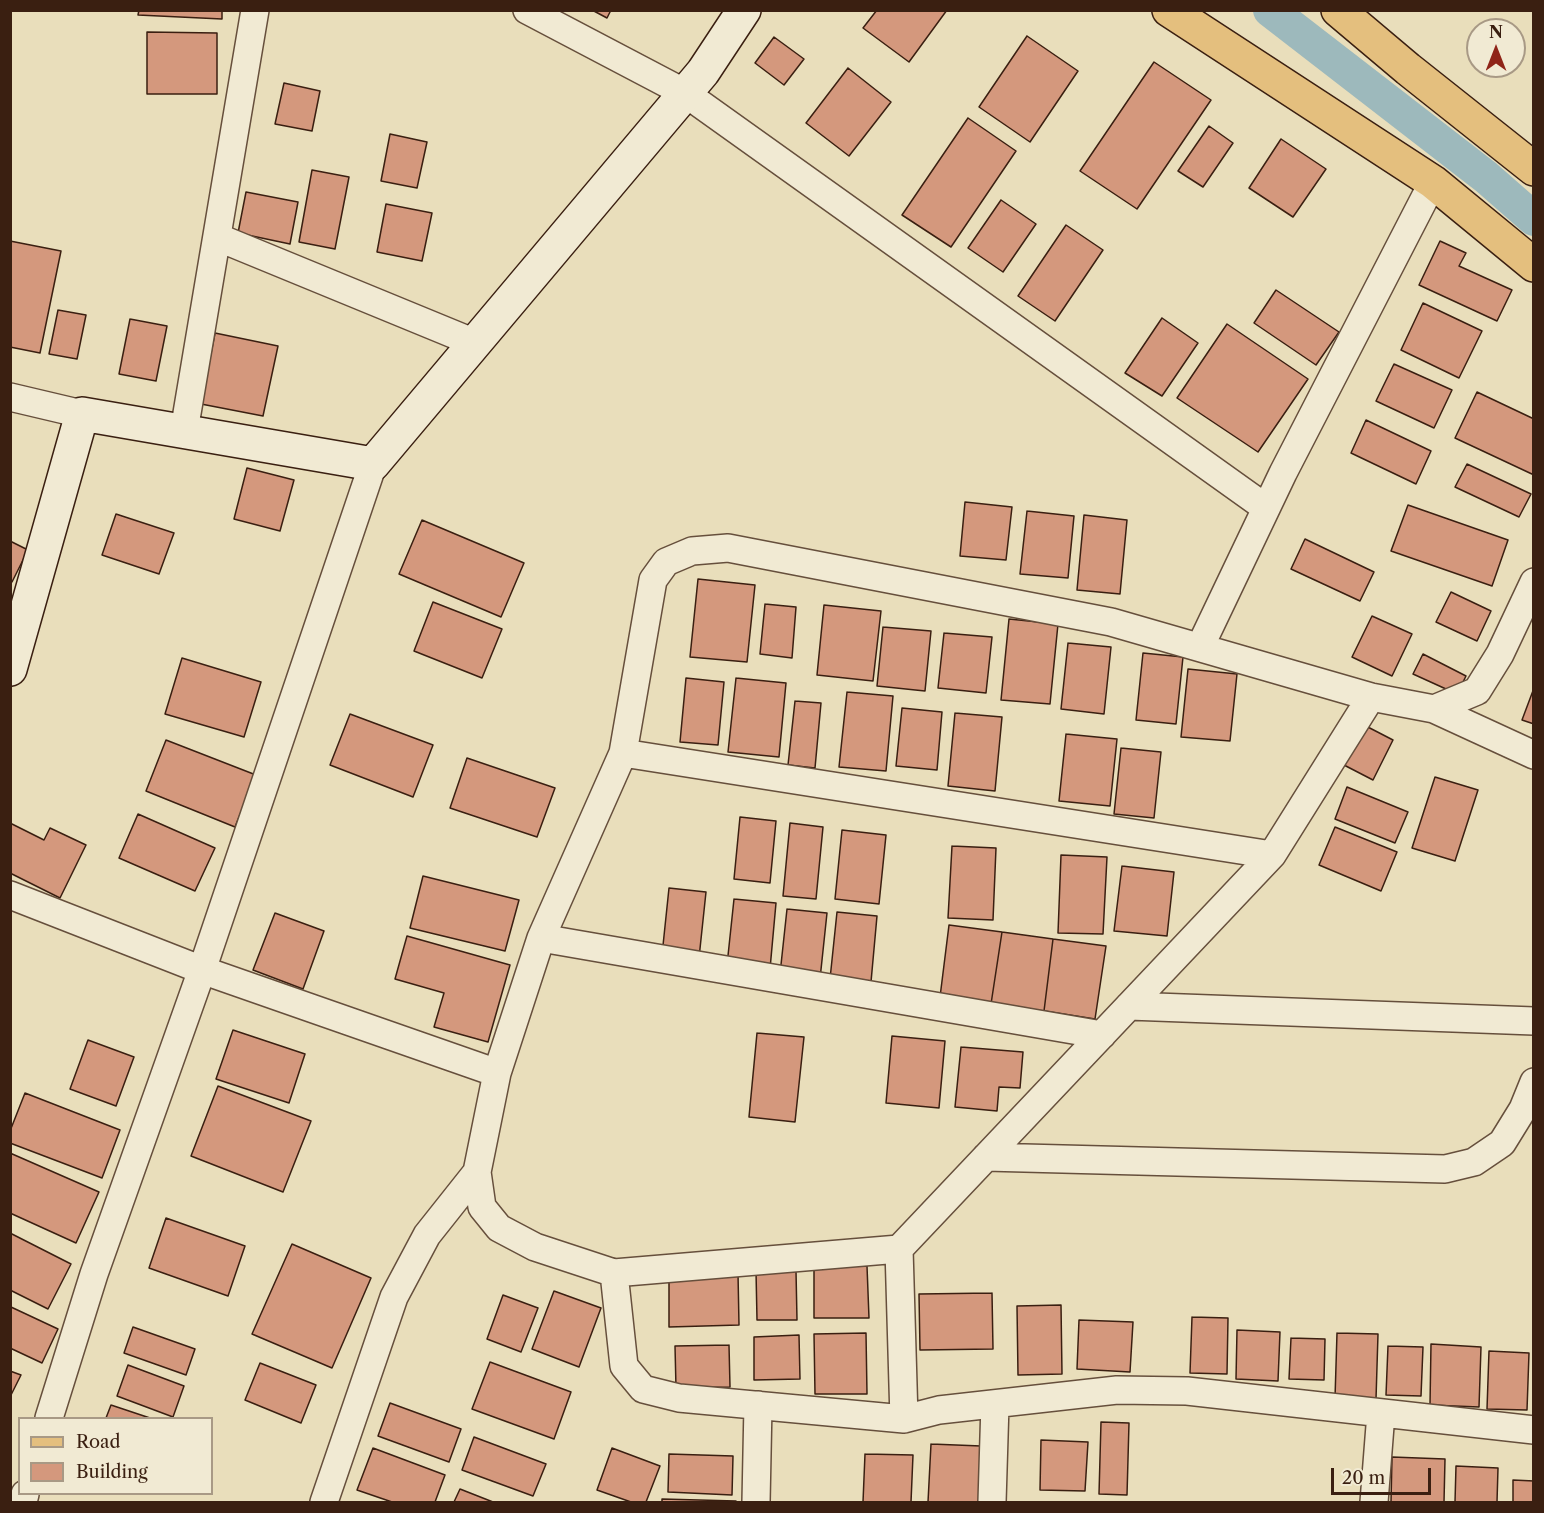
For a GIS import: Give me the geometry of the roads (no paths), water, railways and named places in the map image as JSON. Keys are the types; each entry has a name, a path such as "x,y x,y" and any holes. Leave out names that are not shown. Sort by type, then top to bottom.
{"main road":[{"path":"1169,10 1433,182 1533,265"},
{"path":"1338,10 1533,169"}],"street":[{"path":"184,431 255,10"},
{"path":"527,10 685,93 1266,508"},
{"path":"50,1417 94,1274 202,970 373,464 704,72 744,10"},
{"path":"1200,647 1283,473 1433,182"},
{"path":"217,237 475,343"},
{"path":"10,397 82,414 373,464"},
{"path":"10,669 82,414"},
{"path":"1371,697 1272,855 899,1249 614,1273 535,1247 499,1228 482,1207 477,1172 497,1073 541,938 623,753 653,580 666,562 693,551 728,548 1111,622 1371,697 1434,709 1533,755"},
{"path":"1434,709 1476,691 1500,654 1533,582"},
{"path":"623,753 1272,855"},
{"path":"10,895 202,970 497,1073"},
{"path":"541,938 1102,1035"},
{"path":"1129,1006 1533,1021"},
{"path":"986,1157 1445,1169 1474,1162 1502,1143 1523,1109 1533,1082"},
{"path":"324,1503 394,1297 427,1235 477,1172"},
{"path":"899,1249 904,1419"},
{"path":"614,1273 624,1366 643,1389 679,1398 904,1419 939,1410 1117,1390 1186,1391 1533,1430"},
{"path":"992,1503 994,1404"},
{"path":"756,1503 758,1405"},
{"path":"1374,1503 1381,1413"}],"waterway":[{"path":"1270,10 1486,177 1534,219"}]}
